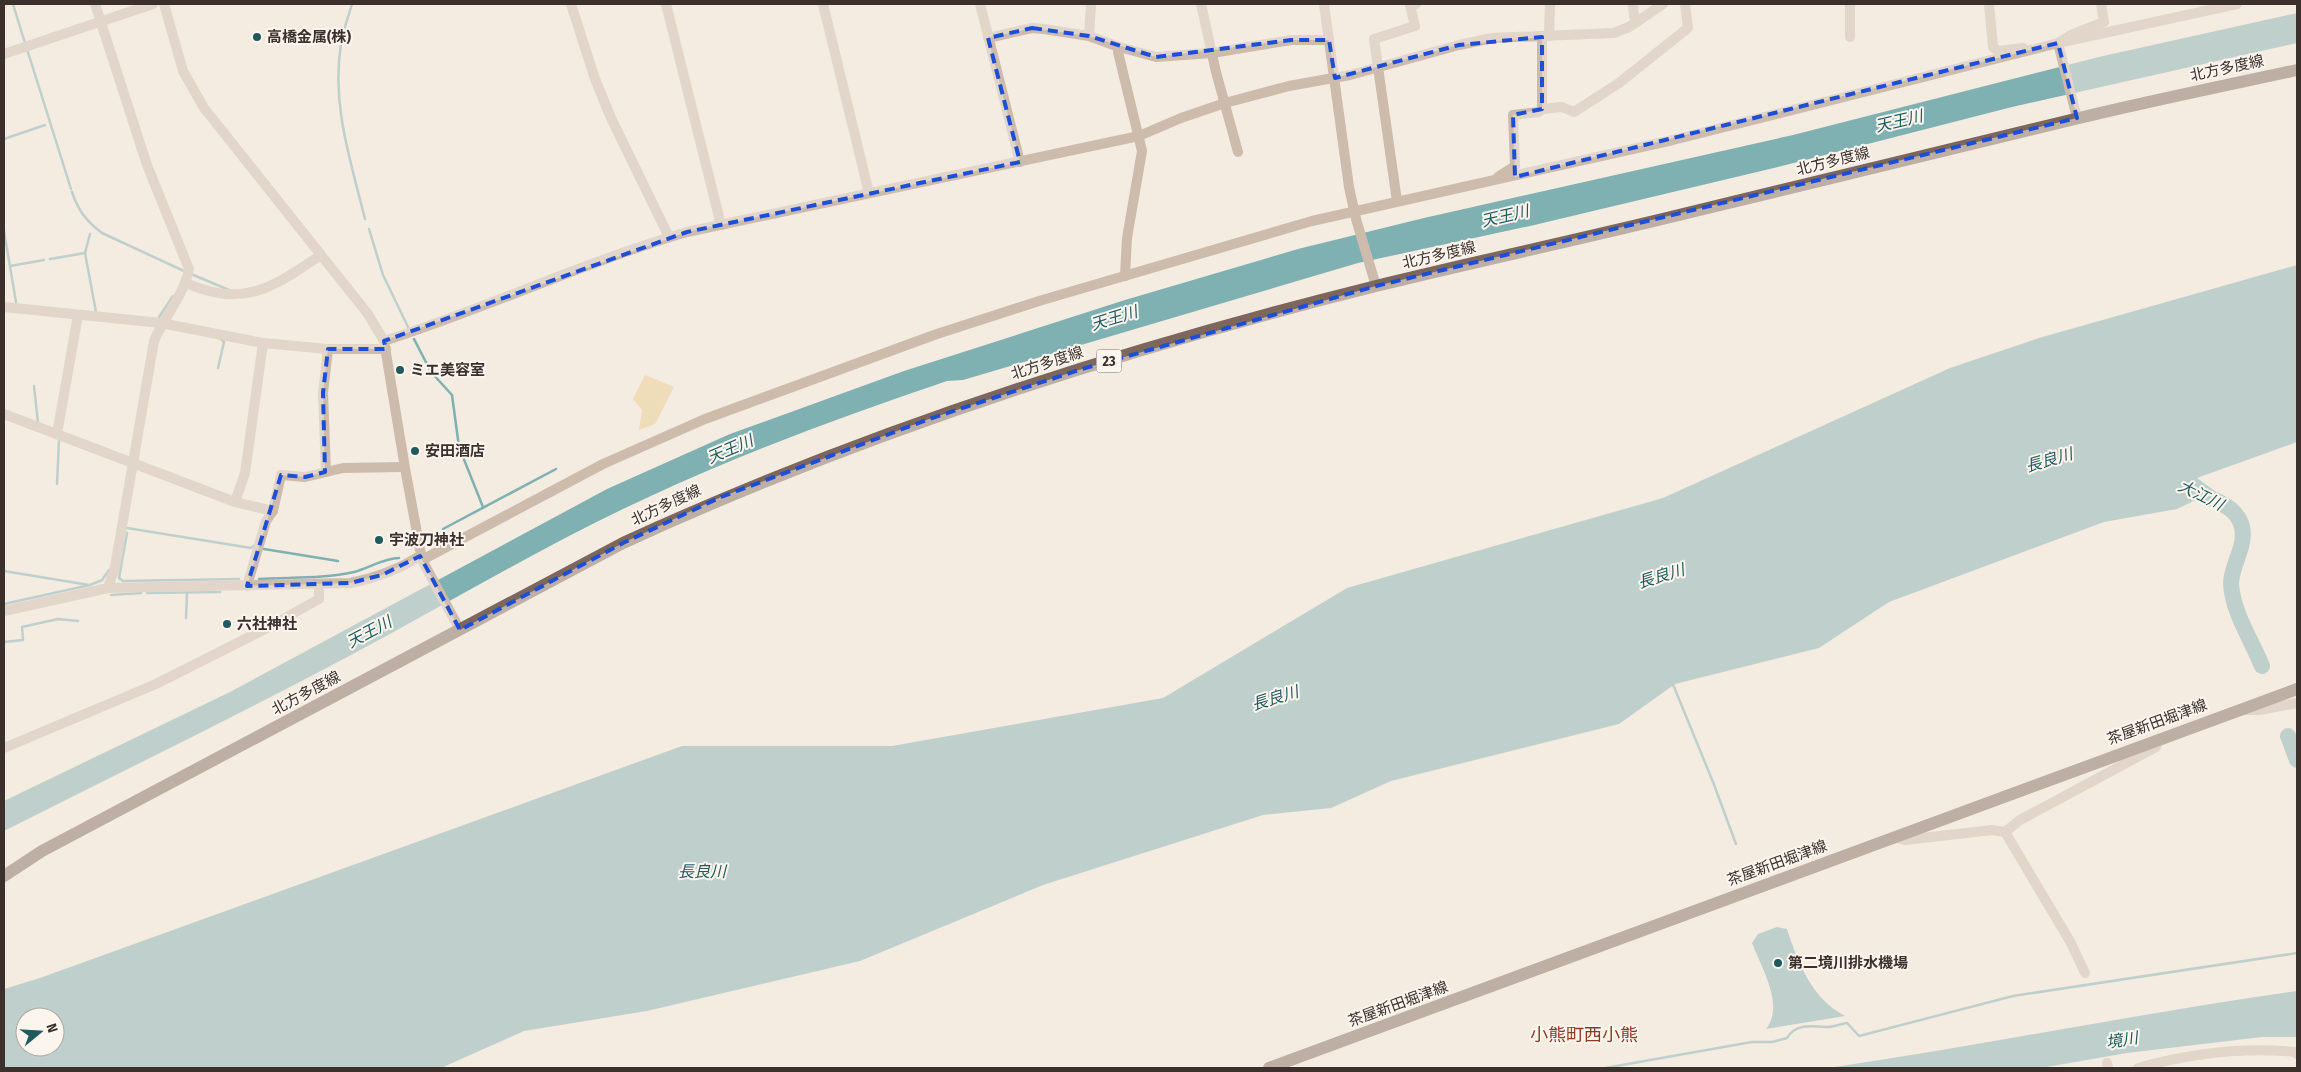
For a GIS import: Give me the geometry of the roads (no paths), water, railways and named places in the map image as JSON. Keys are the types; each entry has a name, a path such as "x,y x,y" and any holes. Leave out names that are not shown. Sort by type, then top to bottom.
{"main road":[{"name":"北方多度線","path":"4,876 42,851 623,542 721,497 929,419 1082,369 1374,280 1687,214 2076,114 2297,70"},
{"name":"茶屋新田堀津線","path":"1269,1068 2297,689"}],"street":[{"path":"95,4 146,165 189,269 186,283 161,323 154,341 115,567 108,588"},
{"path":"4,54 152,4"},
{"path":"164,4 183,71 193,91 368,314 385,345 404,467 423,561 460,630"},
{"path":"571,4 594,76 608,110 669,237"},
{"path":"666,4 721,225"},
{"path":"823,4 869,193"},
{"path":"980,4 1020,162"},
{"path":"1089,36 1090,4"},
{"path":"1201,4 1238,152"},
{"path":"1324,4 1355,215 1374,280"},
{"path":"1397,201 1380,66 1374,39 1415,26 1410,5 1416,4"},
{"path":"1542,109 1545,37 1550,4"},
{"path":"1633,4 1634,16 1637,22"},
{"path":"4,307 161,323 263,343 328,349 385,345 669,237 1139,136 1181,118 1225,103 1289,86 1335,78 1467,43 1492,38 1614,33 1637,22 1663,4"},
{"path":"1495,182 1498,176 1515,166 1513,115 1562,107 1574,112 1619,83 1688,28 1685,4"},
{"path":"1850,4 1850,38"},
{"path":"1989,4 1993,47 1998,50 2060,48 2237,4"},
{"path":"2060,48 2071,35 2104,22 2101,4"},
{"path":"988,38 1032,28 1089,36 1119,48 1156,57 1212,52 1291,40 1329,40"},
{"path":"1119,48 1118,52 1142,151 1127,238 1125,276"},
{"path":"4,611 108,588 350,584 367,580 407,564 423,561 603,464 705,419 934,335 1213,249 1355,215 1397,201 1495,182 1673,140 2039,48"},
{"path":"2060,48 2076,114"},
{"path":"186,283 198,288 233,295 246,295 279,283 321,255"},
{"path":"57,434 78,314"},
{"path":"235,502 245,472 263,343"},
{"path":"326,472 323,393 328,349"},
{"path":"4,414 235,502 273,511"},
{"path":"247,586 266,521 273,511 281,475 305,477 343,468 404,467"},
{"path":"4,748 156,684 269,627 319,599 319,584"},
{"path":"2239,710 2260,710 2297,702"},
{"path":"1893,837 1905,840 1992,830 2005,832 2020,820 2156,747 2160,739"},
{"path":"2005,832 2066,935 2085,973"},
{"path":"2138,1068 2234,1051 2274,1050 2296,1052 2297,1054"}],"water":[{"name":"天王川","path":"2297,13 2297,43 2012,107 1778,167 1530,226 1358,263 963,380 947,381 872,407 725,463 614,513 538,552 308,678 4,831 4,801 230,692 607,489 730,434 904,371 1125,300 1298,249 1424,218 1793,135 2103,56"},
{"name":"長良川","path":"2297,265 2297,442 2197,478 2215,491 2177,509 2104,522 1889,602 1819,648 1675,684 1619,724 1391,781 1331,808 1263,815 1043,885 860,961 647,1011 524,1031 441,1068 4,1068 4,989 40,978 682,746 892,746 1163,698 1347,588 1663,498 1950,368 2039,338"},
{"path":"1777,927 1787,929 1801,967 1815,990 1833,1009 1845,1016 1766,1029 1773,1009 1772,998 1770,986 1752,943 1758,934"},
{"name":"境川","path":"2297,991 2297,1037 2262,1037 2127,1053 2041,1068 1828,1068 2180,1009"}],"waterway":[{"path":"13,4 25,43"},
{"path":"352,4 341,44 339,89 344,133 365,219"},
{"path":"27,49 71,189"},
{"path":"4,139 45,125"},
{"path":"72,192 83,215 102,233 184,271"},
{"path":"369,229 383,275 409,329"},
{"path":"4,231 16,302"},
{"path":"90,234 85,253 96,312"},
{"path":"50,259 85,253"},
{"path":"10,266 44,260"},
{"path":"191,274 229,290"},
{"path":"159,317 173,296"},
{"path":"218,368 224,342 221,339"},
{"path":"414,339 431,372 452,395 459,447 483,507"},
{"path":"34,386 38,423"},
{"path":"57,484 59,440"},
{"path":"443,529 556,469"},
{"name":"大江川","path":"2185,487 2227,507 2241,522 2243,533 2241,547 2231,579 2232,595 2239,616 2262,666"},
{"path":"127,528 251,548 255,545"},
{"path":"127,533 119,578 123,581 239,579"},
{"path":"264,549 338,561"},
{"path":"259,579 319,577 342,574 399,558"},
{"path":"4,604 90,585 102,580 109,570"},
{"path":"4,571 89,585"},
{"path":"147,593 220,592"},
{"path":"111,595 141,593"},
{"path":"186,618 187,593"},
{"path":"4,642 23,640 22,627 58,619 78,621"},
{"path":"1672,682 1736,844"},
{"name":"大江川","path":"2288,736 2297,760"},
{"path":"1605,1068 1752,1042 1772,1042 1787,1038 1795,1030 1805,1026 1829,1027 1847,1023 1859,1036 2013,996 2297,953"}],"place":[{"name":"高橋金属(株)","path":"257,37"},
{"name":"ミエ美容室","path":"400,370"},
{"name":"安田酒店","path":"415,451"},
{"name":"宇波刀神社","path":"379,540"},
{"name":"六社神社","path":"227,624"},
{"name":"第二境川排水機場","path":"1778,963"}],"district":[{"name":"小熊町西小熊","path":"1584,1035"}]}
